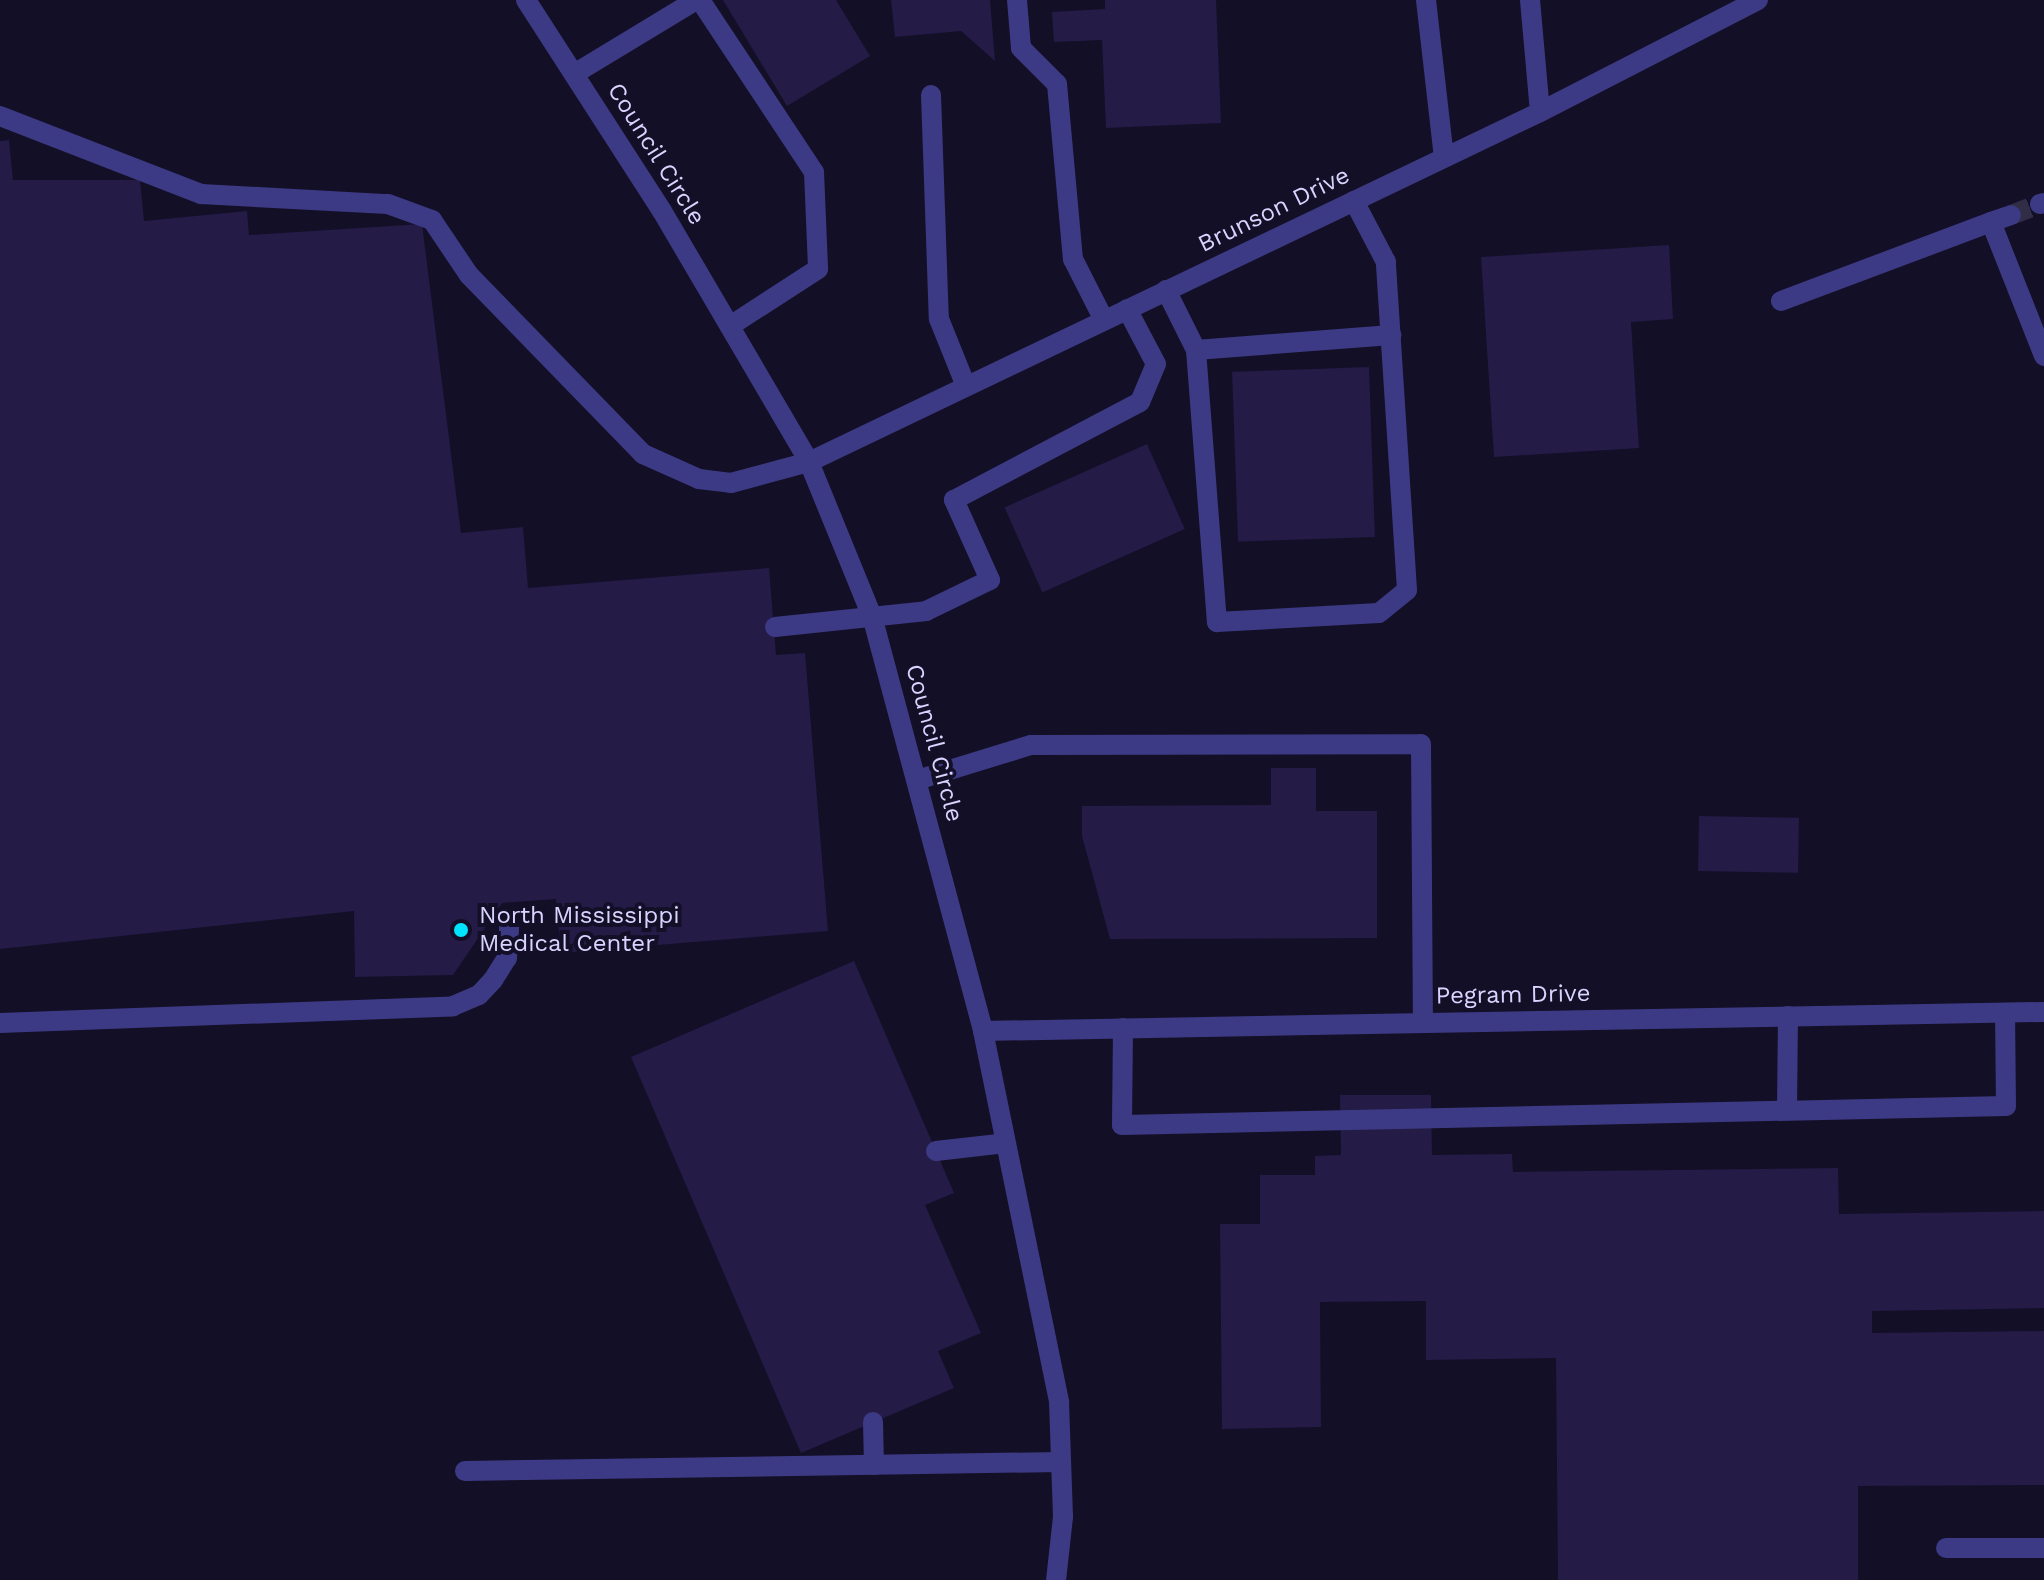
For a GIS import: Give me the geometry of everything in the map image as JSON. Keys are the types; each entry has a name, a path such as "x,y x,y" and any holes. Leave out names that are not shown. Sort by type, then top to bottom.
{"street":[{"name":"Council Circle","path":"526,0 730,326 809,462 872,616 983,1031 1059,1402 1063,1517 1056,1580"},
{"path":"574,74 698,0 814,172 818,269 730,326"},
{"path":"1017,0 1021,48 1057,84 1073,259 1104,320"},
{"path":"1426,0 1444,157"},
{"path":"1530,0 1540,112"},
{"name":"Brunson Drive","path":"0,116 201,194 388,204 432,220 469,275 643,454 699,479 731,483 809,462 1540,112 1758,0"},
{"path":"931,95 939,319 966,386"},
{"path":"1166,290 1196,350 1217,622 1379,613 1407,590 1386,262 1354,201"},
{"path":"1781,301 2001,219 2044,356"},
{"path":"775,627 926,611 990,580 954,500 1140,402 1156,364 1127,309"},
{"path":"1196,350 1391,335"},
{"path":"917,780 1031,745 1421,744 1423,1022"},
{"path":"0,1023 453,1006 479,995 493,980 507,958 509,927"},
{"name":"Pegram Drive","path":"983,1031 2044,1012"},
{"path":"1123,1028 1122,1125 2006,1106 2005,1013"},
{"path":"1787,1110 1788,1016"},
{"path":"936,1151 1006,1143"},
{"path":"873,1422 874,1465"},
{"path":"465,1471 1061,1462"},
{"path":"1946,1548 2044,1548"}],"building":[{"path":"723,0 836,0 870,56 787,106"},
{"path":"891,0 990,0 995,61 961,31 895,37"},
{"path":"1105,0 1216,0 1221,123 1106,128 1102,40 1054,42 1052,12 1105,9"},
{"path":"9,140 13,180 140,180 144,221 247,211 249,235 422,224 461,533 523,527 528,588 769,568 776,655 805,653 828,931 561,953 556,899 502,903 453,975 355,977 354,911 0,949 0,141"},
{"path":"1669,245 1673,319 1631,322 1639,448 1494,457 1481,257"},
{"path":"1369,367 1375,537 1238,542 1232,372"},
{"path":"1147,444 1185,529 1042,592 1004,507"},
{"path":"1271,768 1316,768 1316,811 1377,811 1377,938 1110,939 1082,836 1082,806 1271,805"},
{"path":"1699,816 1799,818 1798,873 1698,871"},
{"path":"854,961 954,1193 925,1205 981,1333 938,1351 954,1388 801,1453 631,1057"},
{"path":"1340,1095 1431,1095 1432,1155 1512,1154 1513,1172 1838,1168 1839,1214 2044,1211 2044,1308 1872,1311 1872,1333 2044,1331 2044,1485 1858,1486 1858,1580 1558,1580 1556,1358 1426,1360 1426,1301 1320,1302 1321,1427 1222,1429 1220,1224 1260,1224 1260,1175 1315,1175 1315,1156 1341,1155"}],"tunnel":[{"path":"2011,215 2040,204"}],"place":[{"name":"North Mississippi Medical Center","path":"461,930"}]}
